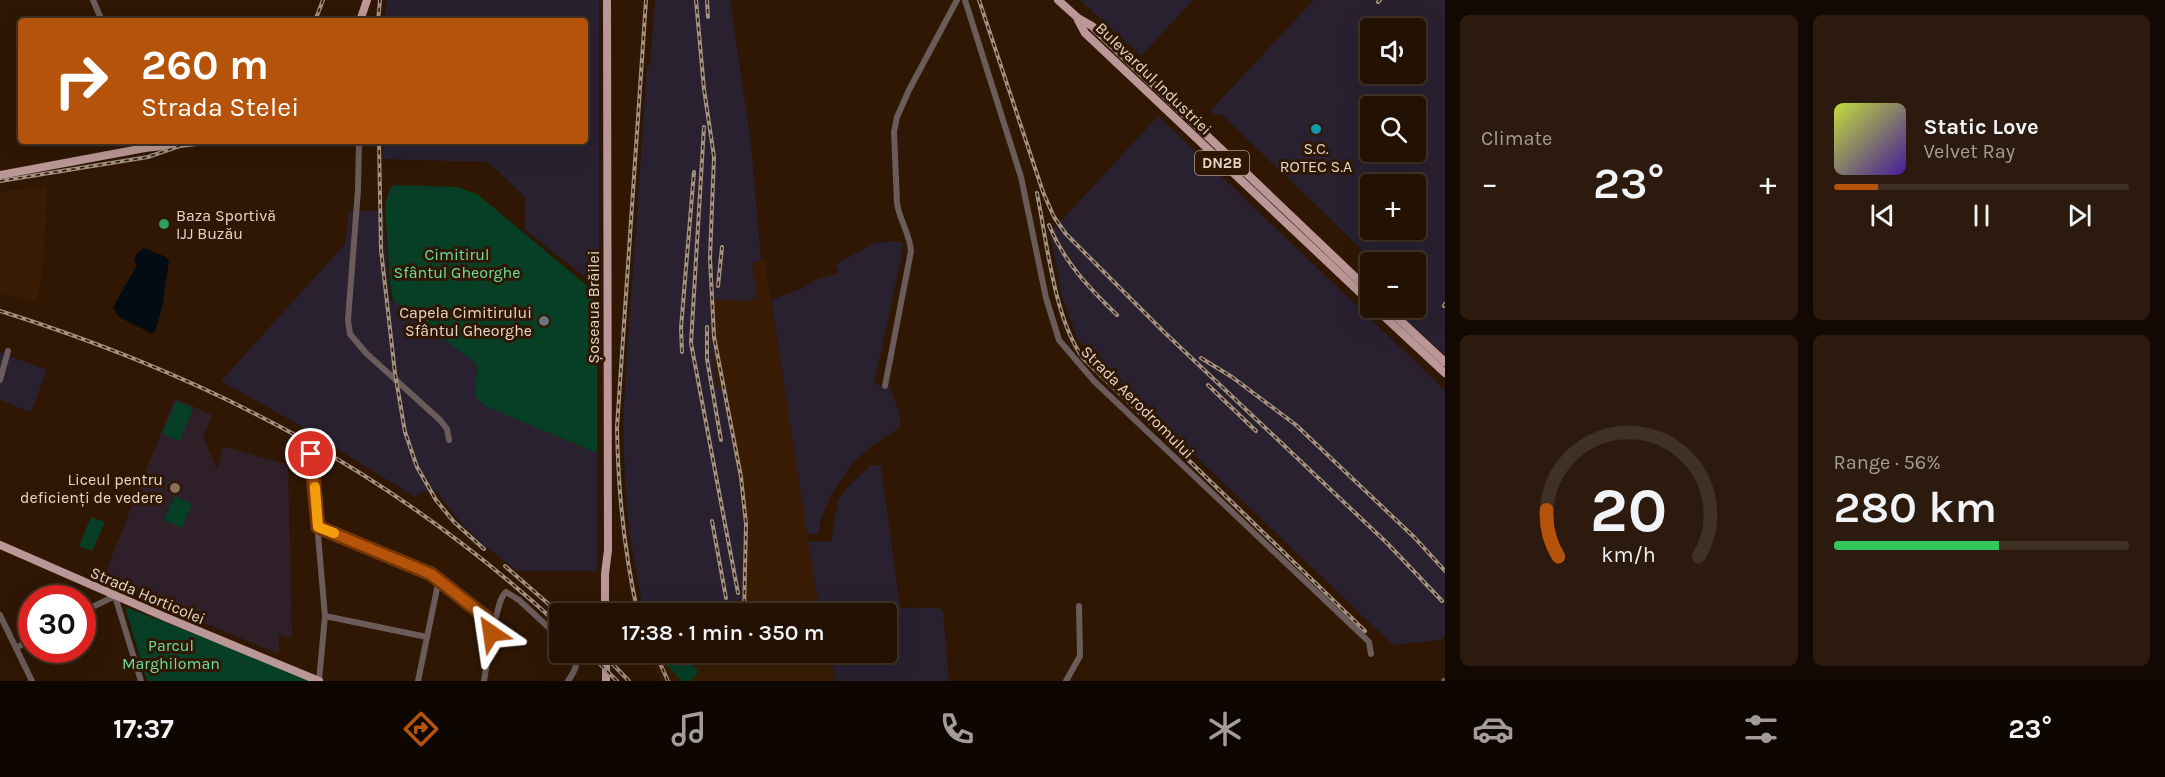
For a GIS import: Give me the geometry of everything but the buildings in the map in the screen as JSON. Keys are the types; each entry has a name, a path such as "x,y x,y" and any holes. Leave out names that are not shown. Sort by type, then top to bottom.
{"main road":[{"path":"361,18 367,0"},
{"name":"Șoseaua Brăilei","path":"605,603 608,550 607,0"},
{"name":"Bulevardul Industriei","path":"1058,0 1078,18 1092,26 1360,282"},
{"name":"Bulevardul Industriei","path":"1078,18 1085,33 1360,293"},
{"path":"0,175 144,144"},
{"path":"1386,318 1445,373"},
{"path":"1398,318 1445,362"},
{"name":"Strada Horticolei","path":"0,545 319,681"},
{"path":"606,663 606,681"}],"street":[{"path":"93,0 101,18"},
{"path":"885,386 911,251 897,202 894,132 902,104 957,0"},
{"name":"Strada Aerodromului","path":"965,0 1021,177 1046,298 1059,340 1094,381 1369,642 1371,654"},
{"path":"359,144 358,190 348,320 350,334 366,353 440,420 447,429 449,440"},
{"path":"0,380 8,351"},
{"path":"311,454 325,616 319,681"},
{"path":"318,527 431,574 487,618 491,627"},
{"path":"418,681 439,579"},
{"path":"484,681 491,627 495,622 502,595 506,592 519,600 549,628"},
{"path":"96,605 116,596 141,681"},
{"path":"1066,681 1080,656 1079,606"},
{"path":"0,615 32,681"},
{"path":"325,616 427,637"},
{"path":"568,681 576,663"}],"shaded area":[{"path":"387,0 599,0 599,288 525,230 525,197 488,162 383,159 383,144 588,144 588,18 384,18"},
{"path":"655,0 730,0 751,144 761,260 752,263 757,298 745,301 710,299 717,388 722,388 737,466 743,523 742,600 738,603 673,603 673,601 642,603 629,530 623,427 647,67 650,65"},
{"path":"1080,0 1193,0 1141,56"},
{"name":"S.C. ROTEC S.A","path":"1314,0 1445,0 1445,355 1404,318 1426,318 1426,252 1365,252 1221,114 1214,115 1210,111"},
{"path":"1158,116 1360,309 1360,318 1370,318 1445,390 1445,636 1441,640 1393,645 1091,356 1077,337 1062,297 1050,233"},
{"path":"47,186 43,270 36,302 0,292 0,192"},
{"path":"349,211 383,211 390,300 398,303 474,362 477,366 475,396 485,406 597,453 597,571 517,571 479,541 436,491 420,492 415,497 289,419 221,381 345,244"},
{"path":"892,241 903,243 901,259 874,384 889,386 900,414 900,427 869,448 851,465 831,495 820,522 819,533 807,534 771,300 803,288 815,280 839,273 835,265 872,244"},
{"path":"144,248 166,257 169,261 162,308 155,332 151,333 119,317 113,307 137,265 134,261 136,254"},
{"path":"764,259 818,603 738,603 742,600 743,523 737,466 722,388 717,388 710,325 710,298 752,263"},
{"path":"0,352 47,370 31,412 0,400"},
{"path":"175,398 212,415 203,437 217,469 223,446 288,465 292,638 279,634 279,654 102,581"},
{"path":"871,465 881,466 900,608 938,608 943,611 949,681 836,681 832,663 897,663 897,603 818,603 808,542 831,541 838,500"},
{"path":"653,663 832,663 836,681 661,681"}],"green space":[{"name":"Cimitirul Sfântul Gheorghe","path":"394,185 457,187 477,194 597,294 597,453 485,406 475,396 477,366 474,362 393,300 385,204 389,191"},
{"path":"176,401 193,408 180,441 162,434"},
{"path":"175,496 192,504 182,528 164,520"},
{"path":"91,517 105,522 92,551 79,546"},
{"name":"Parcul Marghiloman","path":"125,607 319,681 147,681"},
{"path":"664,663 690,663 699,672 690,681 682,681"}],"railway":[{"path":"316,18 323,0"},
{"path":"378,18 380,0"},
{"path":"636,603 623,521 617,427 646,0"},
{"path":"696,0 704,89 714,157 710,258 714,337 741,477 746,524 744,603"},
{"path":"707,0 708,17"},
{"path":"979,0 1043,192 1054,217 1066,234 1164,332 1387,543 1442,601"},
{"path":"704,127 691,343 738,593"},
{"path":"0,181 148,157 185,144"},
{"path":"379,144 381,250 395,373 405,432 417,467 436,500 454,522 484,549"},
{"path":"682,352 681,328 694,172"},
{"path":"1037,193 1058,301 1073,341 1083,358 1365,631"},
{"path":"1049,225 1062,251 1078,274 1117,315"},
{"path":"718,286 722,247"},
{"path":"0,311 78,337 154,367 298,436 366,477 432,522 497,571 549,616"},
{"path":"707,327 707,359 721,440"},
{"path":"1201,358 1232,377 1296,425 1414,537 1445,571"},
{"path":"1208,385 1256,431"},
{"path":"712,521 726,598"},
{"path":"505,566 549,604"},
{"path":"599,663 617,681"},
{"path":"612,663 629,681"},
{"path":"660,663 668,681"}],"slow traffic":[{"path":"315,487 318,527 334,533"}],"place":[{"name":"S.C. ROTEC S.A","path":"1316,129"},
{"name":"Baza Sportivă IJJ Buzău","path":"164,224"},
{"name":"Capela Cimitirului Sfântul Gheorghe","path":"544,321"},
{"name":"Liceul pentru deficienți de vedere","path":"175,488"}],"route":[{"path":"311,454 318,527 431,574 487,618 491,633"}]}
